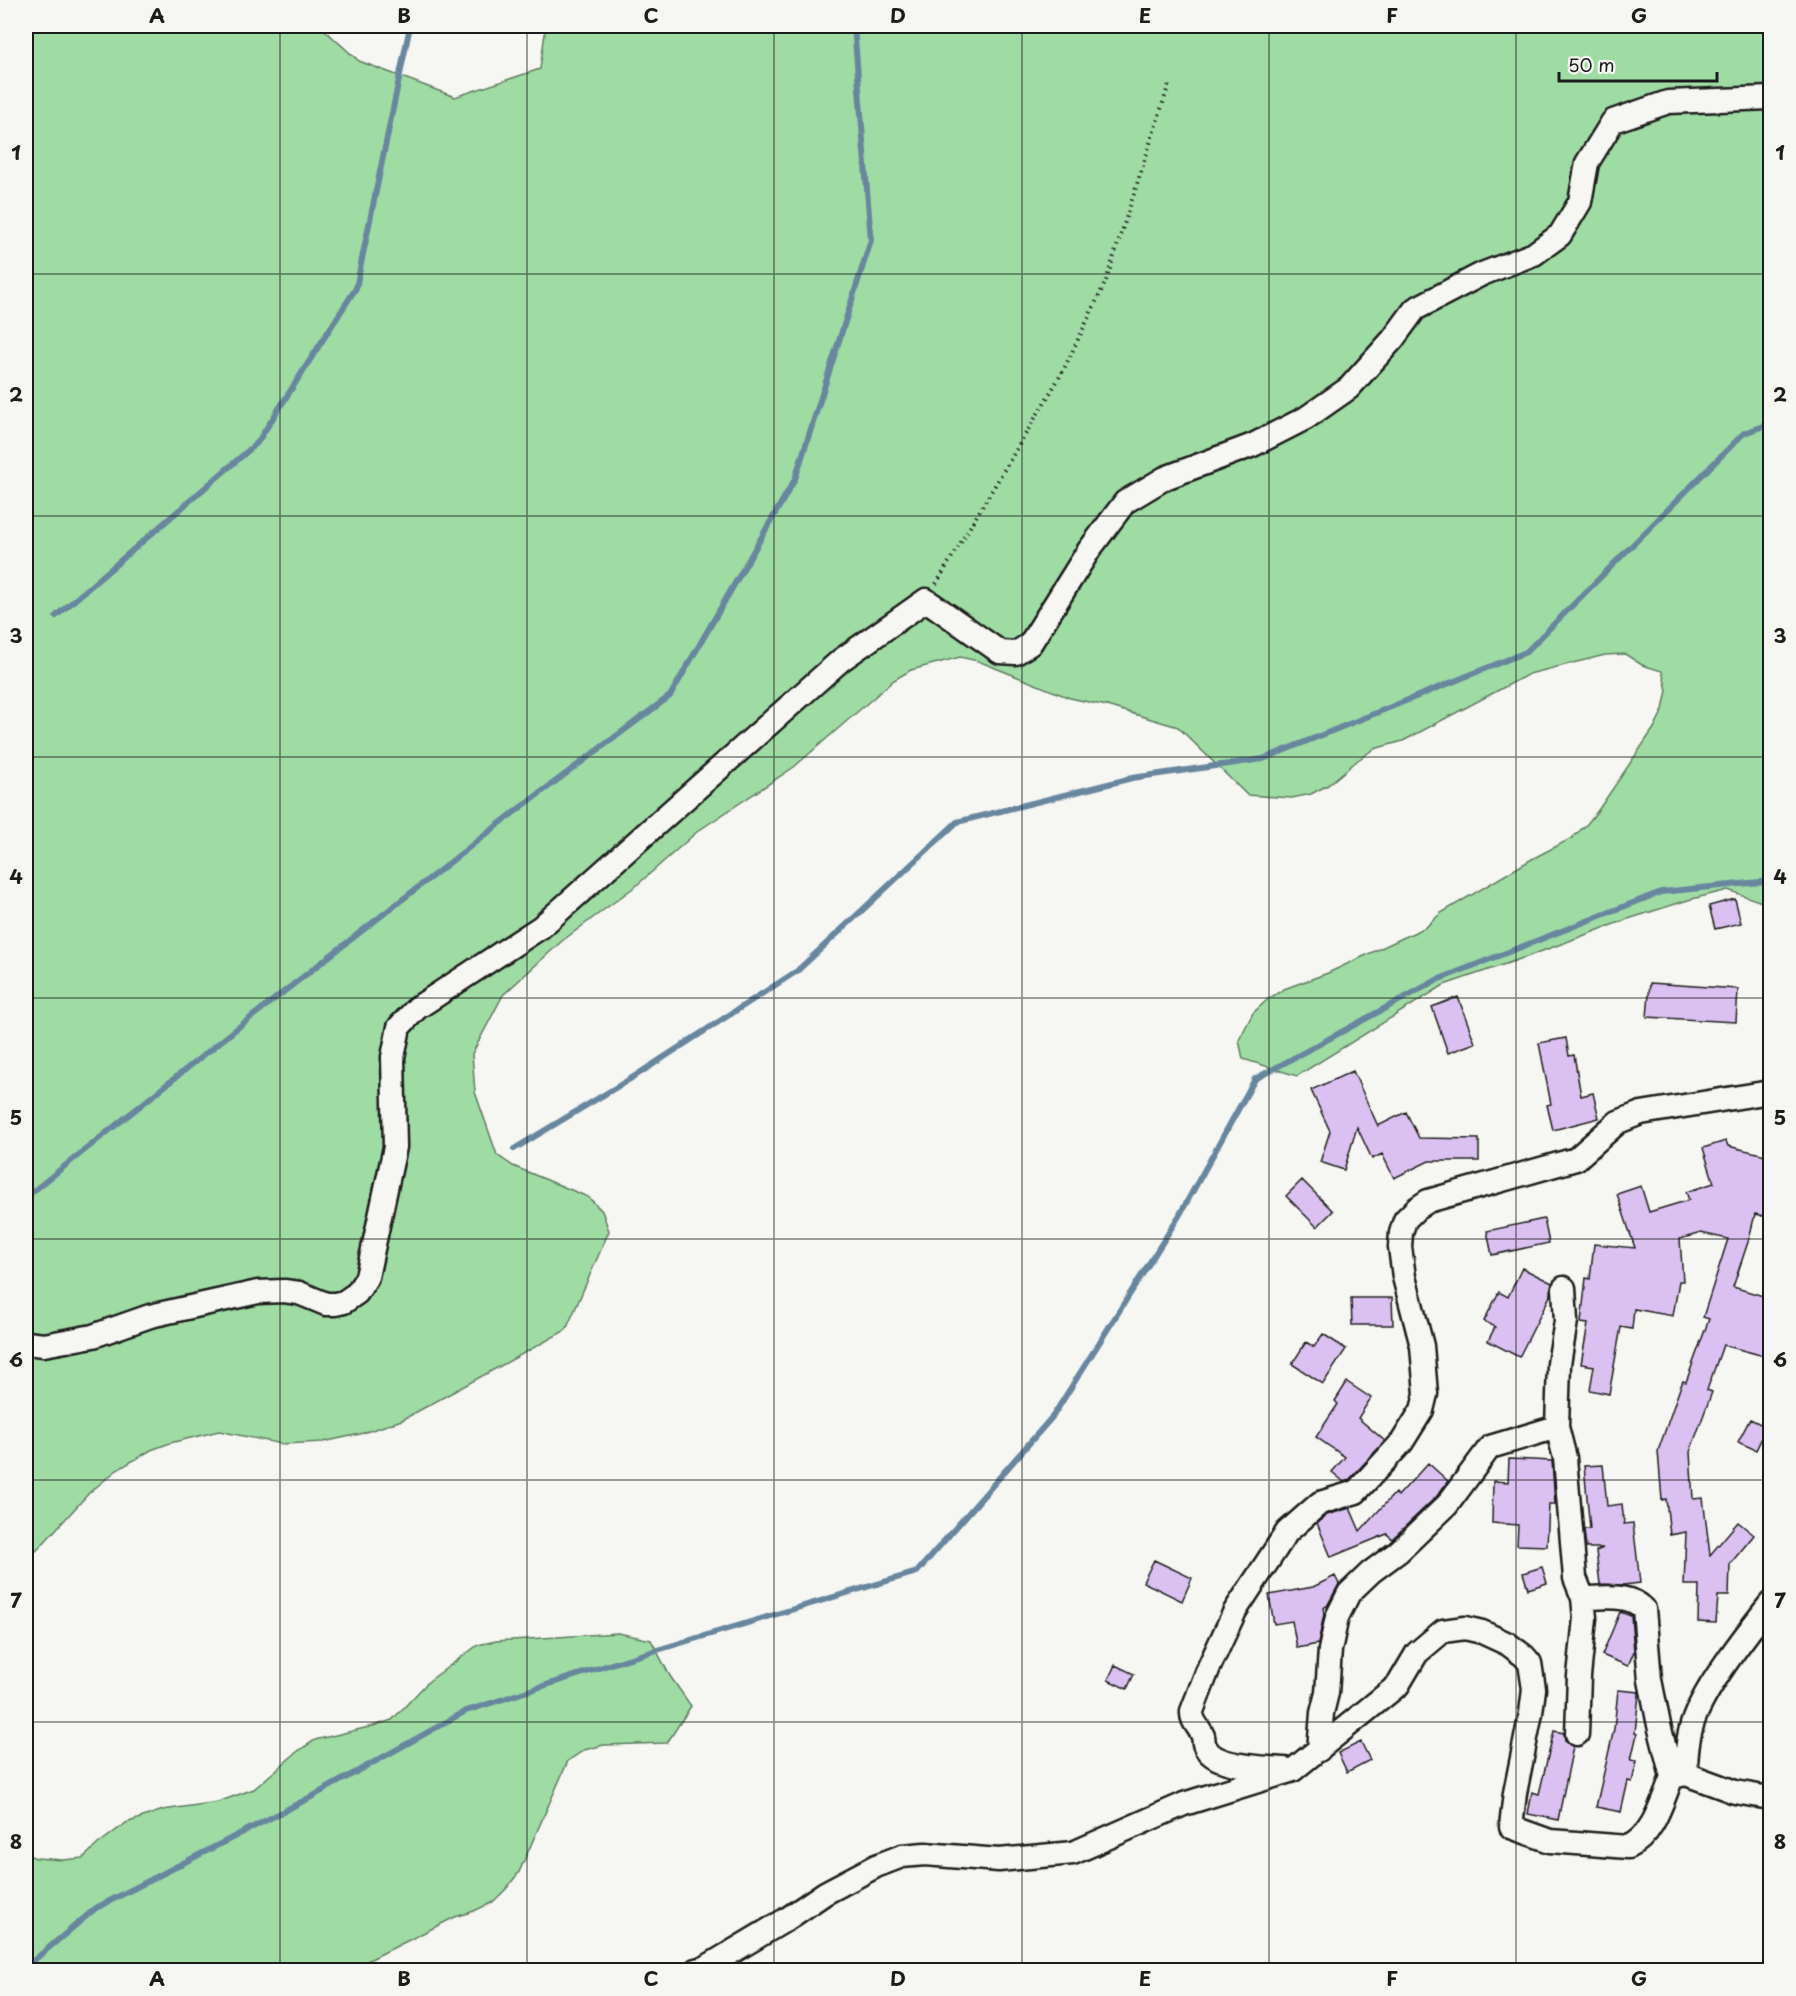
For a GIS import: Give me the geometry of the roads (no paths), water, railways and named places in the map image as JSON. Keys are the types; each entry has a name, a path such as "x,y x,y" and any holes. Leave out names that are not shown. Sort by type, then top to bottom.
{"street":[{"path":"26,1343 44,1344 93,1335 150,1316 258,1292 299,1293 326,1304 344,1302 357,1293 367,1277 395,1146 393,1057 399,1027 417,1008 541,927 841,660 926,600 1000,652 1016,653 1030,644 1089,549 1125,502 1165,478 1253,445 1306,418 1349,388 1393,339 1415,309 1482,274 1534,254 1560,235 1580,202 1587,163 1612,121 1668,102 1770,98"},
{"path":"1293,1770 1222,1762 1211,1755 1205,1746 1204,1737 1191,1717 1192,1711 1235,1611 1287,1532 1320,1503 1356,1492 1402,1442 1422,1410 1426,1394 1422,1346 1404,1277 1400,1247 1401,1233 1406,1220 1428,1201 1576,1159 1618,1122 1641,1113 1770,1092"},
{"path":"1564,1288 1566,1321 1559,1364 1557,1426 1565,1458 1575,1578 1583,1598 1585,1618 1579,1676 1577,1734"},
{"path":"1319,1750 1322,1713 1327,1694 1330,1650 1337,1617 1349,1593 1371,1572 1398,1552 1447,1505 1490,1447 1557,1426"},
{"path":"1583,1598 1628,1599 1638,1602 1644,1609 1650,1680 1659,1725 1679,1776"},
{"path":"696,1971 705,1968 767,1931 825,1893 876,1866 902,1856 925,1854 999,1860 1072,1853 1184,1804 1293,1770 1398,1685 1417,1653 1443,1631 1465,1628 1482,1632 1508,1644 1530,1663 1534,1689 1515,1792 1511,1827 1551,1840 1628,1847 1635,1844 1648,1831 1679,1776 1694,1719 1719,1674 1770,1604"},
{"path":"1679,1776 1735,1792 1770,1798"}],"waterway":[{"path":"56,616 257,443 356,288 410,26"},
{"path":"26,1197 245,1022 512,814 670,696 795,479 871,240 854,26"},
{"path":"514,1149 635,1076 797,971 957,822 1132,778 1263,759 1526,652 1744,433 1770,424"},
{"path":"26,1967 96,1908 313,1796 466,1711 624,1660 917,1572 1053,1416 1179,1216 1255,1079 1437,980 1661,892 1770,881"}]}
